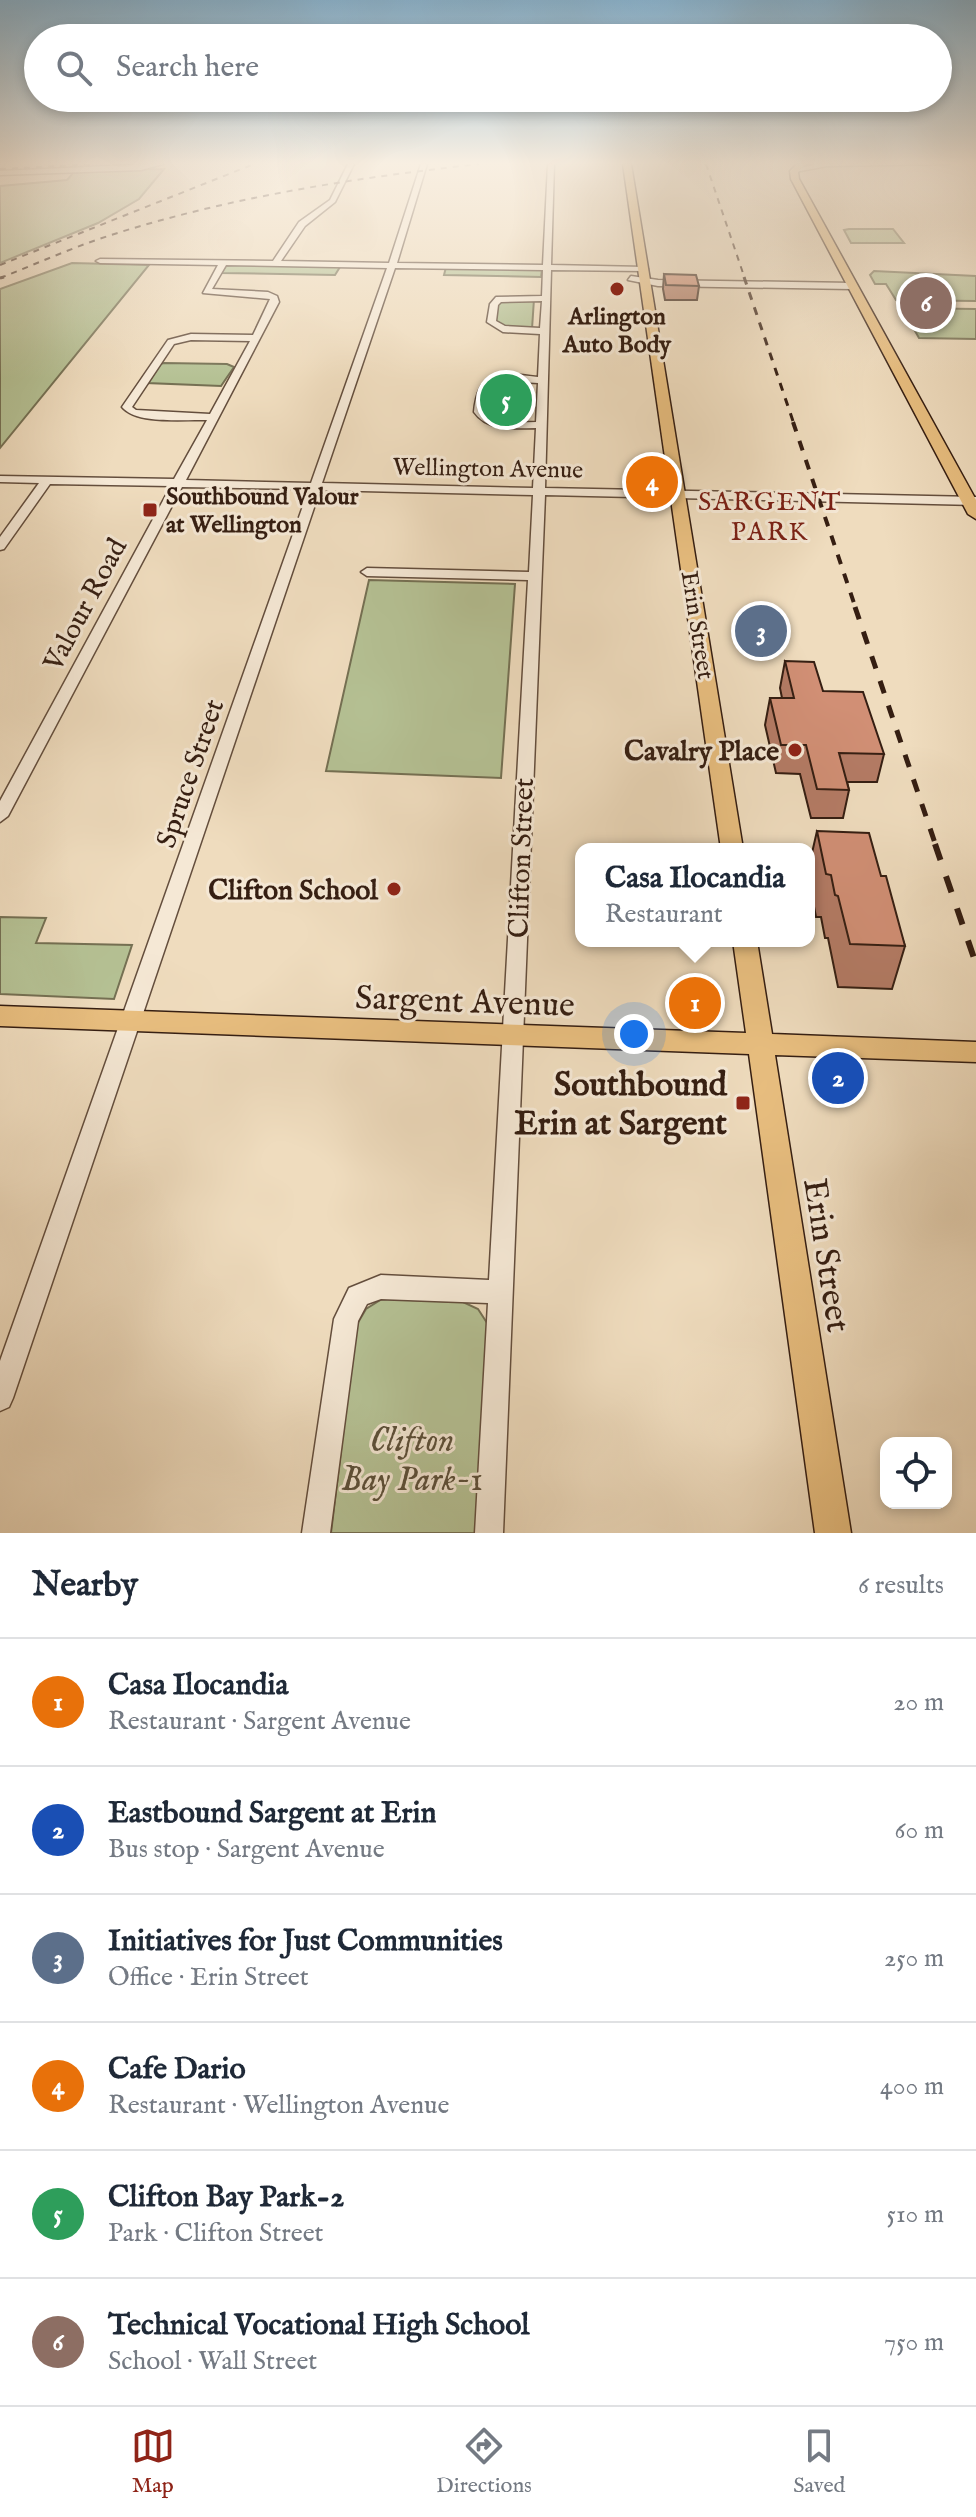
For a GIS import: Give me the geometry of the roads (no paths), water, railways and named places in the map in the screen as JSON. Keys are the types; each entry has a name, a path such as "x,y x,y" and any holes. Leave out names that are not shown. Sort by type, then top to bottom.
{"main road":[{"name":"Erin Street","path":"638,236 731,843"},
{"path":"825,236 972,501 976,514"},
{"name":"Erin Street","path":"746,947 833,1533"},
{"name":"Sargent Avenue","path":"0,1016 976,1052"}],"street":[{"path":"276,263 294,236"},
{"name":"Spruce Street","path":"0,1398 401,236"},
{"name":"Clifton Street","path":"489,1533 532,576 539,491 548,236"},
{"path":"100,261 595,268 644,275 852,286"},
{"name":"Valour Road","path":"0,816 275,299 268,295 206,291 223,263"},
{"path":"544,331 503,329 491,322 494,304 499,299 546,298"},
{"path":"213,417 138,414 127,407 171,342 191,337 255,338"},
{"path":"541,380 500,379 486,384 482,388 479,412 491,422 541,425"},
{"name":"Wellington Avenue","path":"0,479 972,501"},
{"path":"0,546 47,480"},
{"path":"367,572 532,576"},
{"path":"316,1533 346,1319 358,1296 381,1287 501,1292"}],"railway":[{"path":"0,265 74,236"},
{"path":"4,277 0,278 111,236"},
{"path":"730,236 745,279"},
{"path":"744,277 794,424"},
{"path":"793,422 856,609"},
{"path":"855,607 936,846"},
{"path":"935,844 976,964"}],"place":[{"name":"Arlington Auto Body","path":"617,289"},
{"name":"Technical Vocational High School","path":"926,303"},
{"name":"Clifton Bay Park-2","path":"506,400"},
{"name":"Cafe Dario","path":"652,482"},
{"name":"Southbound Valour at Wellington","path":"150,510"},
{"name":"Initiatives for Just Communities","path":"761,631"},
{"name":"Cavalry Place","path":"795,750"},
{"name":"Clifton School","path":"394,889"},
{"name":"Casa Ilocandia","path":"695,1003"},
{"name":"Eastbound Sargent at Erin","path":"838,1078"},
{"name":"Southbound Erin at Sargent","path":"743,1103"}],"district":[{"name":"SARGENT PARK","path":"770,516"}],"park label":[{"name":"Clifton Bay Park-1","path":"412,1458"}]}
